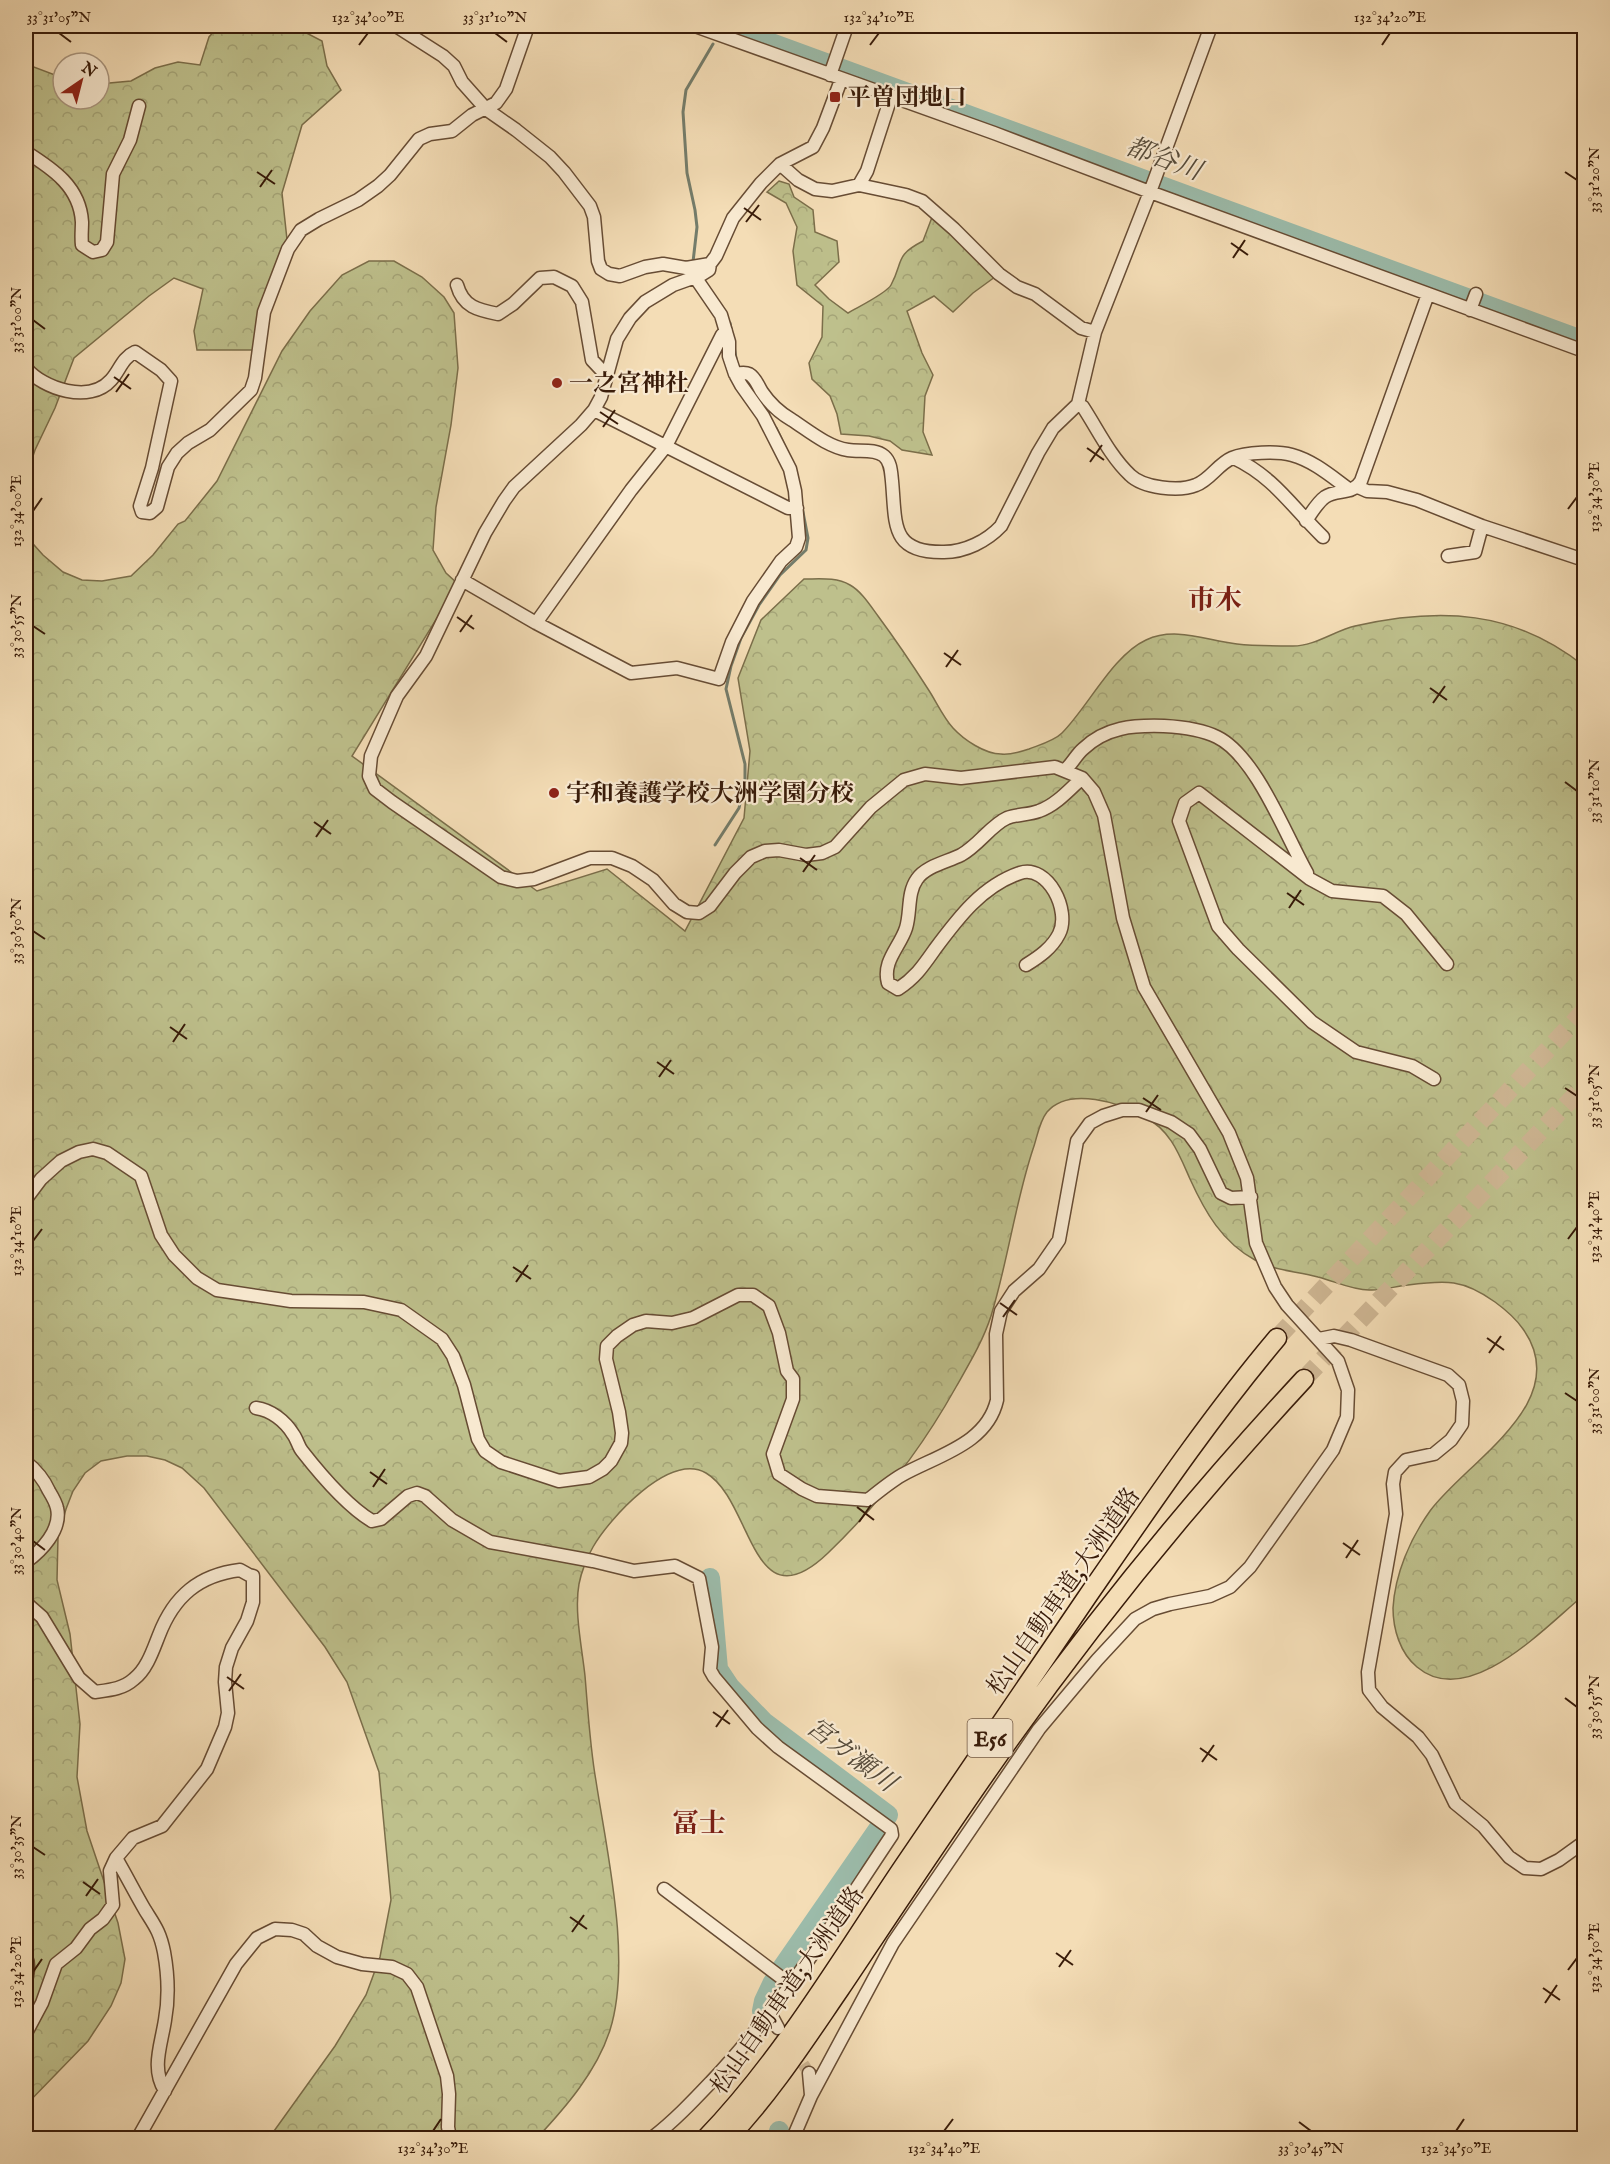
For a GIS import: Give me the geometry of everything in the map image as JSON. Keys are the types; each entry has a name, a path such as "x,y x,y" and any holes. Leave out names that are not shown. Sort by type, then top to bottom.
{"highway":[{"name":"松山自動車道;大洲道路","path":"706,2139 745,2094 807,2009 979,1754 1167,1483 1239,1384 1277,1338"},
{"name":"松山自動車道;大洲道路","path":"728,2139 791,2061 994,1762 1083,1638 1199,1494 1304,1379"}],"street":[{"path":"396,26 454,66 462,82 486,109 550,157 584,196 594,217 598,261 602,269 609,274 620,276 645,267 663,264 686,268 710,264"},
{"path":"26,368 48,386 66,391 88,391 100,388 110,381 127,356 135,352 152,362 171,381 152,468 140,506 142,512 150,513 157,507 168,467 177,453 188,443 210,430 251,390 255,378 264,312 285,257 301,230 318,219 358,200 378,186 419,140 430,134 452,131 472,115 496,104 506,89 528,26"},
{"path":"695,26 834,72 891,97 1152,186 1428,294 1473,303 1584,351"},
{"path":"793,2139 811,2096 893,1943 1039,1729 1135,1619 1153,1609 1210,1596 1230,1587 1250,1568 1333,1450 1347,1417 1348,1390 1338,1361 1287,1305 1275,1287 1256,1243 1247,1178 1229,1133 1144,987 1123,918 1104,815 1094,792 1082,778 1055,767 961,778 925,774 904,780 871,807 835,847 822,853 806,855 779,850 765,851 751,857 735,873 710,906 699,913 687,912 674,904 653,880 632,866 612,858 590,858 570,863 534,879 518,881 501,877 375,789 369,776 371,756 397,696 426,656 485,533 514,487 594,410 607,376 617,339 630,318 645,302 673,285 709,270 733,218 761,183 780,164 813,147 823,129 834,72 847,26"},
{"path":"739,373 755,379 773,405 784,415 821,439 846,450 874,451 884,455 891,466 897,526 903,541 912,548 930,552 949,552 980,543 993,535 1001,526 1053,428 1078,404 1095,332 1211,26"},
{"path":"860,185 867,171 891,97"},
{"path":"26,152 62,177 79,204 82,245 93,252 102,250 107,242 113,174 130,140 139,106"},
{"path":"780,164 798,180 815,189 832,191 860,185 906,195 922,201 999,274 1017,287 1035,294 1081,328 1095,332"},
{"path":"457,285 460,298 479,310 498,314 513,304 540,278 554,277 572,286 582,302 592,360 607,376"},
{"path":"462,580 536,623 631,673 677,668 719,679 732,642 753,602 780,561 796,547 799,538 795,491 790,469 763,416 741,385 739,373 729,356 729,342 721,315 695,277"},
{"path":"1306,520 1323,498 1354,488 1370,459 1428,294"},
{"path":"536,623 631,490 666,446 726,331"},
{"path":"1078,404 1083,407 1110,452 1130,476 1140,483 1156,488 1195,486 1233,458 1274,453 1290,454 1310,461 1354,488 1387,492 1417,500 1482,526 1584,560"},
{"path":"594,410 788,508 797,508"},
{"path":"1233,458 1246,462 1263,474 1323,537"},
{"path":"1448,556 1474,552 1482,526"},
{"path":"1065,770 1082,750 1100,736 1115,729 1139,725 1173,727 1203,731 1220,738 1236,753 1263,787 1310,879"},
{"path":"1026,965 1046,952 1060,933 1063,918 1059,898 1050,885 1035,874 1022,872 994,885 964,911 913,979 898,989 888,982 886,975 887,965 906,928 911,890 918,878 926,871 962,855 1007,818 1038,811 1052,805 1082,778"},
{"path":"1434,1079 1412,1066 1356,1052 1312,1022 1231,942 1218,926 1179,821 1185,803 1199,793 1310,879 1332,891 1383,896 1406,914 1448,964"},
{"path":"26,1199 41,1179 61,1161 79,1152 93,1149 107,1153 141,1176 161,1235 174,1256 197,1278 217,1290 291,1301 364,1302 402,1310 442,1339 453,1356 464,1385 478,1438 486,1451 501,1462 559,1481 589,1477 603,1469 611,1461 621,1443 619,1412 606,1359 607,1346 616,1336 646,1321 672,1323 693,1318 738,1295 753,1295 769,1306 779,1333 787,1371 793,1379 793,1399 773,1454 779,1474 817,1496 867,1500 900,1476 953,1450 982,1431 995,1410 997,1400 996,1334 1000,1311 1014,1291 1039,1269 1059,1240 1077,1141 1090,1123 1122,1110 1138,1110 1171,1122 1189,1134 1200,1149 1221,1192 1231,1198 1251,1197"},
{"path":"1319,1339 1334,1336 1351,1340 1448,1375 1460,1385 1463,1401 1462,1424 1451,1440 1434,1454 1406,1460 1395,1472 1393,1484 1396,1514 1368,1672 1369,1690 1382,1707 1418,1737 1432,1755 1455,1803 1483,1826 1509,1857 1525,1868 1541,1869 1559,1860 1584,1842"},
{"path":"256,1408 267,1410 283,1422 319,1471 361,1514 372,1521 381,1519 408,1496 417,1493 425,1496 452,1520 490,1542 633,1571 675,1566 699,1578 712,1647 710,1670 714,1677 757,1728 778,1747 891,1829 892,1835 770,2013 724,2068 674,2121 652,2139"},
{"path":"26,1462 44,1482 57,1508 57,1522 52,1535 37,1554 26,1562"},
{"path":"26,1603 42,1617 79,1678 95,1692 117,1690 135,1679 152,1655 169,1616 185,1594 204,1579 223,1572 240,1569 253,1576 253,1602 226,1667 228,1713 225,1727 207,1769 162,1826 133,1838 116,1858 110,1871 113,1905 103,1920 90,1929 76,1948 56,1964 42,2002 26,2032"},
{"path":"116,1858 158,1929 164,1952 168,1985 165,2019 156,2065 158,2081 165,2091"},
{"path":"664,1889 791,1985"},
{"path":"138,2139 236,1964 257,1938 275,1929 292,1930 304,1934 317,1946 337,1957 362,1964 392,1967 406,1974 417,1987 447,2076 450,2139"},
{"path":"26,1958 28,1970 26,1982"},
{"path":"770,2013 778,2028"},
{"path":"809,2073 811,2096"}],"green space":[{"path":"219,26 293,26 322,41 327,66 341,90 302,125 282,193 288,249 258,350 197,350 194,331 203,289 174,278 74,358 26,477 26,64 51,73 51,111 111,111 111,83 131,81 155,68 178,62 200,65 209,37"},
{"path":"779,181 789,184 794,197 813,210 815,232 837,241 839,262 815,285 848,313 878,296 891,285 904,255 923,241 934,212 999,274 973,293 953,312 934,296 907,311 922,353 933,375 925,396 923,432 932,455 902,450 890,441 869,436 841,434 830,396 812,379 809,363 822,337 823,306 797,285 793,251 797,227 786,203 767,192"},
{"path":"369,261 394,261 422,277 444,297 454,313 458,368 451,425 436,507 433,550 446,573 458,584 352,756 537,891 607,869 685,931 744,818 750,751 738,678 761,620 804,579 839,581 858,591 897,643 953,728 975,745 995,753 1019,752 1059,736 1123,657 1146,640 1169,634 1244,645 1293,646 1309,644 1347,628 1386,620 1417,616 1475,618 1531,633 1558,647 1584,666 1584,1595 1529,1643 1483,1671 1460,1679 1438,1678 1417,1667 1402,1648 1394,1624 1394,1595 1400,1570 1416,1533 1430,1511 1510,1429 1526,1405 1536,1381 1535,1356 1523,1329 1495,1302 1484,1294 1463,1285 1433,1282 1363,1290 1262,1264 1243,1253 1216,1225 1202,1203 1173,1144 1154,1123 1123,1107 1095,1099 1081,1098 1057,1104 1047,1112 1040,1125 1021,1190 997,1295 988,1325 975,1352 943,1410 914,1453 865,1515 828,1553 803,1572 783,1576 768,1567 756,1551 722,1487 706,1473 691,1469 675,1472 658,1480 642,1492 612,1521 591,1551 579,1584 578,1618 592,1755 615,1906 619,1972 610,2030 597,2060 559,2114 537,2138 269,2138 335,2046 366,1995 380,1957 391,1900 379,1772 347,1682 325,1647 204,1488 182,1468 165,1460 147,1456 127,1456 101,1461 85,1473 73,1491 58,1537 57,1580 70,1634 80,1724 77,1777 87,1831 118,1923 125,1959 121,1983 111,2006 88,2041 26,2105 26,536 63,572 82,580 102,581 131,576 153,555 178,524 185,521 217,481 282,351 310,311 342,275"}],"waterway":[{"name":"都谷川","path":"725,26 1584,341"},
{"path":"693,262 697,227 687,173 683,112 686,90 713,44"},
{"path":"730,323 737,364"},
{"path":"776,428 786,449"},
{"path":"715,845 739,808 745,782 745,764 726,689 731,666 741,638 759,605 780,575 806,550 808,538 802,507"},
{"name":"宮ガ瀬川","path":"710,1578 718,1669 730,1687 764,1722 888,1815 782,1968"},
{"name":"宮ガ瀬川","path":"762,2011 773,1982"},
{"name":"宮ガ瀬川","path":"778,2138 779,2131"}],"tunnel":[{"path":"1277,1338 1584,1011"},
{"path":"1304,1379 1584,1086"},
{"path":"793,2049 809,2073"}],"place":[{"name":"平曽団地口","path":"835,97"},
{"name":"一之宮神社","path":"557,383"},
{"name":"宇和養護学校大洲学園分校","path":"554,793"}],"district":[{"name":"市木","path":"1215,600"},
{"name":"冨士","path":"699,1823"}]}
